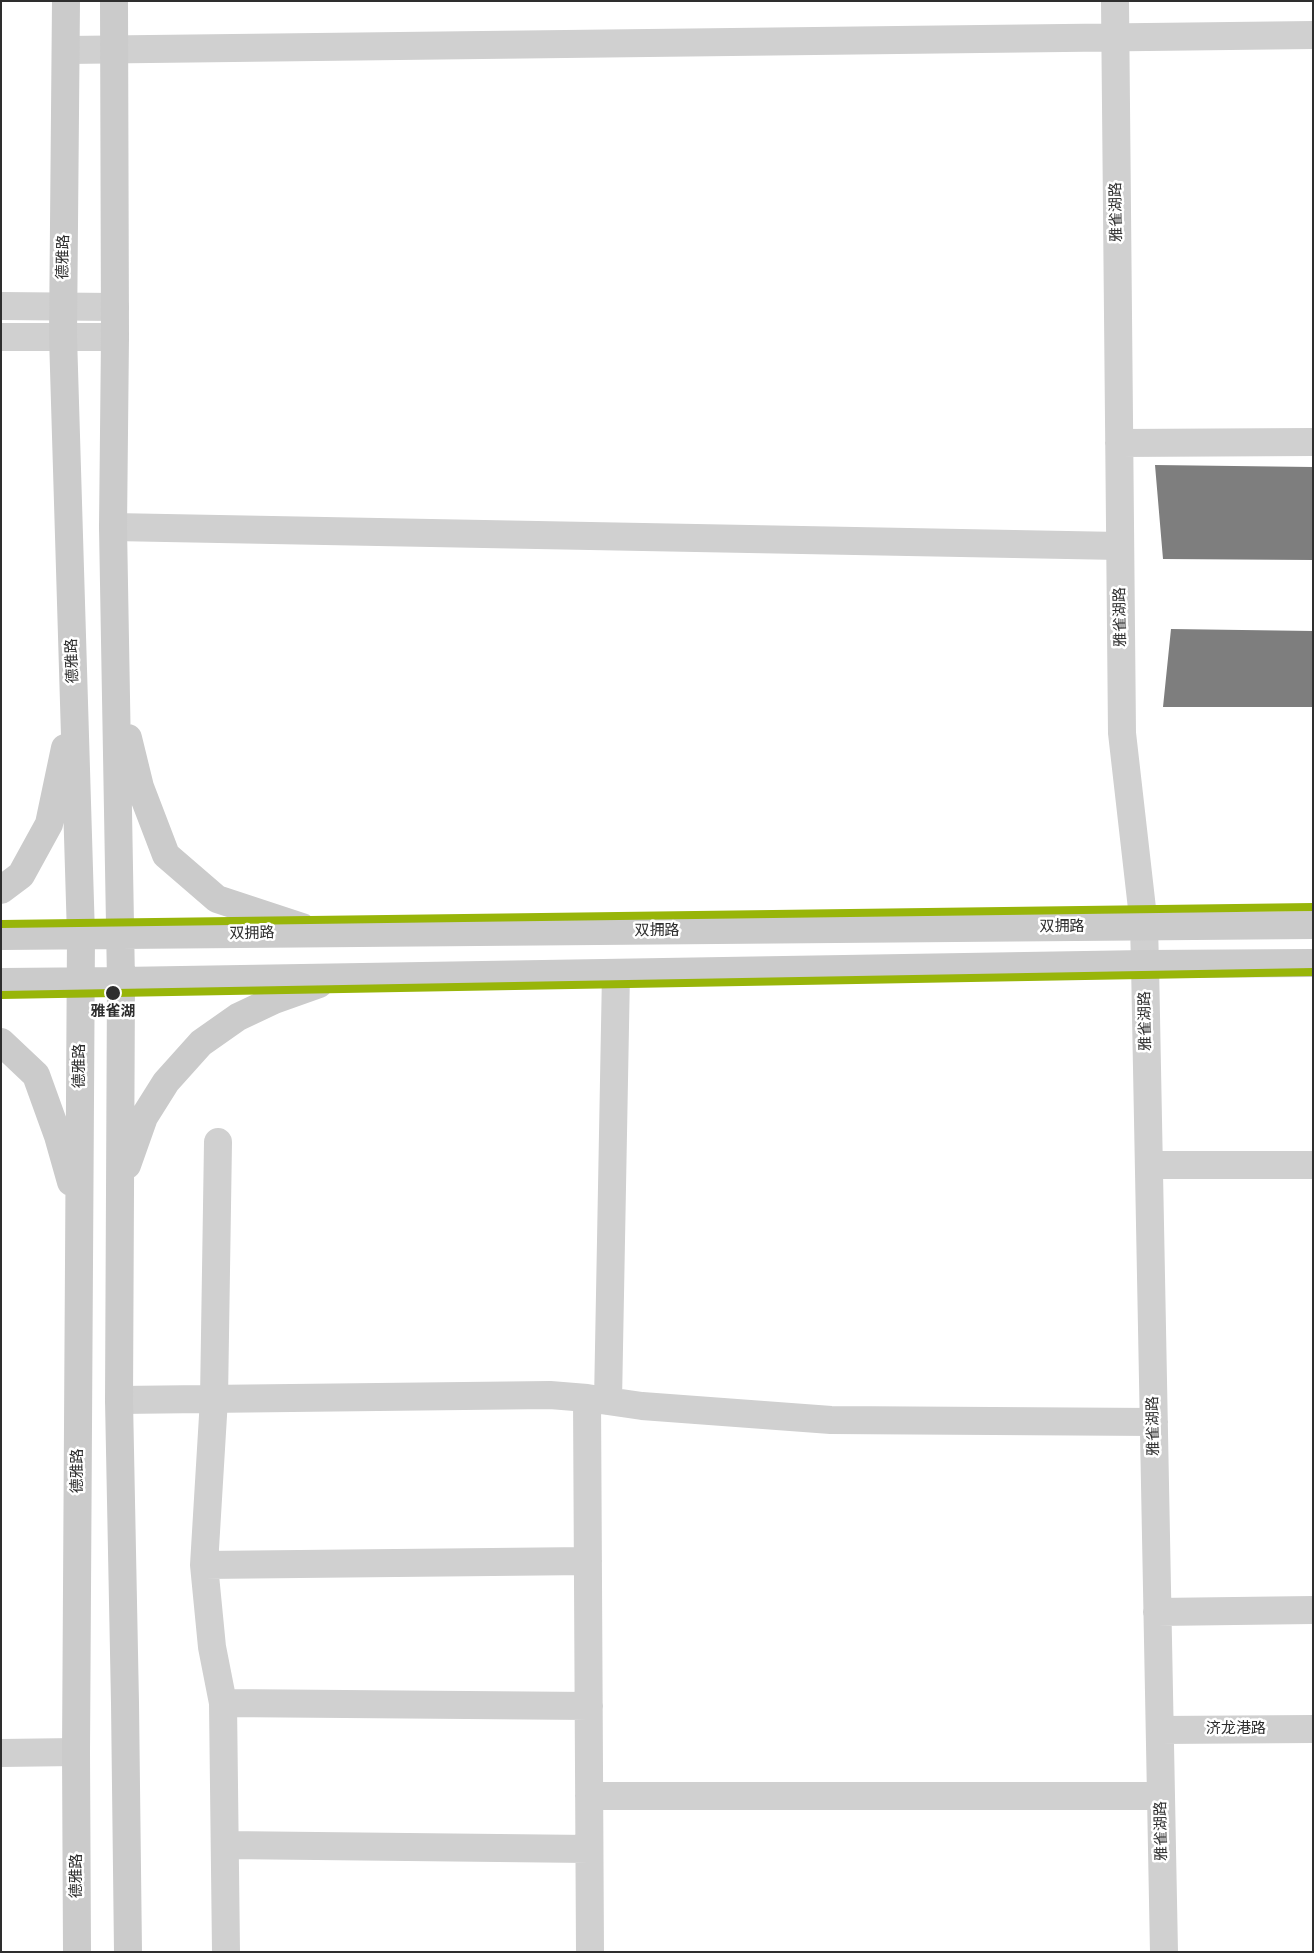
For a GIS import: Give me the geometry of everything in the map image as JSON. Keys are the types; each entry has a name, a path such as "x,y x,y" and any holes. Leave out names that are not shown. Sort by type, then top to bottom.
{"street":[{"name":"德雅路","path":"66,1 63,336 81,936 76,1752 77,1952"},
{"path":"114,1 114,527 121,981 119,1400 126,1703 128,1952"},
{"name":"雅雀湖路","path":"1115,1 1122,733 1144,926 1164,1952"},
{"path":"67,50 1313,35"},
{"path":"1,306 115,307"},
{"path":"1,337 115,337"},
{"path":"1119,443 1313,442"},
{"path":"114,527 1120,546"},
{"path":"116,689 140,787 166,855 217,899 322,934"},
{"path":"1,890 20,875 49,824 74,705"},
{"name":"双拥路","path":"1,936 1313,925"},
{"path":"1,982 1313,963"},
{"path":"590,1952 588,1562 598,1399 616,973"},
{"path":"121,1183 144,1117 166,1082 201,1043 238,1017 274,1000 339,977"},
{"path":"1,1042 36,1075 58,1136 79,1208"},
{"path":"218,1142 214,1399 204,1565 212,1647 223,1703 226,1952"},
{"path":"1149,1165 1313,1165"},
{"path":"119,1400 550,1395 598,1399 642,1406 831,1420 1154,1422"},
{"path":"204,1565 588,1562"},
{"path":"1157,1612 1313,1610"},
{"path":"223,1703 589,1706"},
{"name":"济龙港路","path":"1160,1730 1313,1729"},
{"path":"1,1753 76,1752"},
{"path":"589,1796 1161,1796"},
{"path":"226,1845 589,1849"},
{"path":"1157,1952 1164,1952"}],"building":[{"path":"1155,465 1313,467 1313,560 1163,559"},
{"path":"1171,629 1313,631 1313,707 1163,707"}],"transit line":[{"path":"1,924 1313,907"},
{"path":"1,995 1313,972"}],"place":[{"name":"雅雀湖","path":"113,993"}]}
